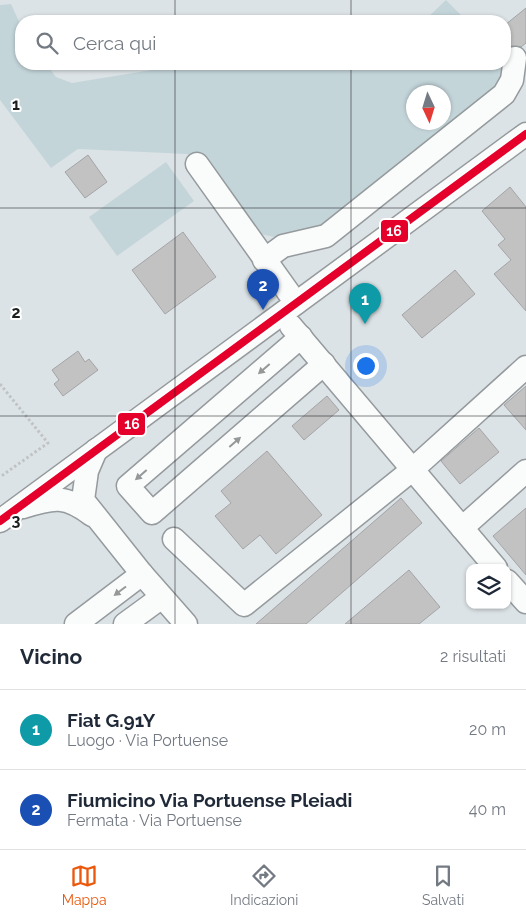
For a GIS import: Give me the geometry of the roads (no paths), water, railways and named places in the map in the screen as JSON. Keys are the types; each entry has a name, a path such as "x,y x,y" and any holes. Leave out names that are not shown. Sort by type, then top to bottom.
{"street":[{"path":"264,260 284,246 326,236 504,94 512,80 515,58"},
{"path":"7,516 526,134"},
{"path":"197,164 264,260 301,337 493,564"},
{"path":"301,337 128,486 152,513 324,364"},
{"path":"174,539 244,605 412,470 526,367"},
{"path":"92,515 83,500 83,491 86,471 96,449"},
{"path":"462,528 526,471"},
{"path":"7,516 42,502 62,500 78,503 92,515 186,624"},
{"path":"76,624 142,574"},
{"path":"511,585 526,602"},
{"path":"125,624 162,597"}],"place":[{"name":"Fiumicino Via Portuense Pleiadi","path":"263,310"},
{"name":"Fiat G.91Y","path":"365,324"}]}
